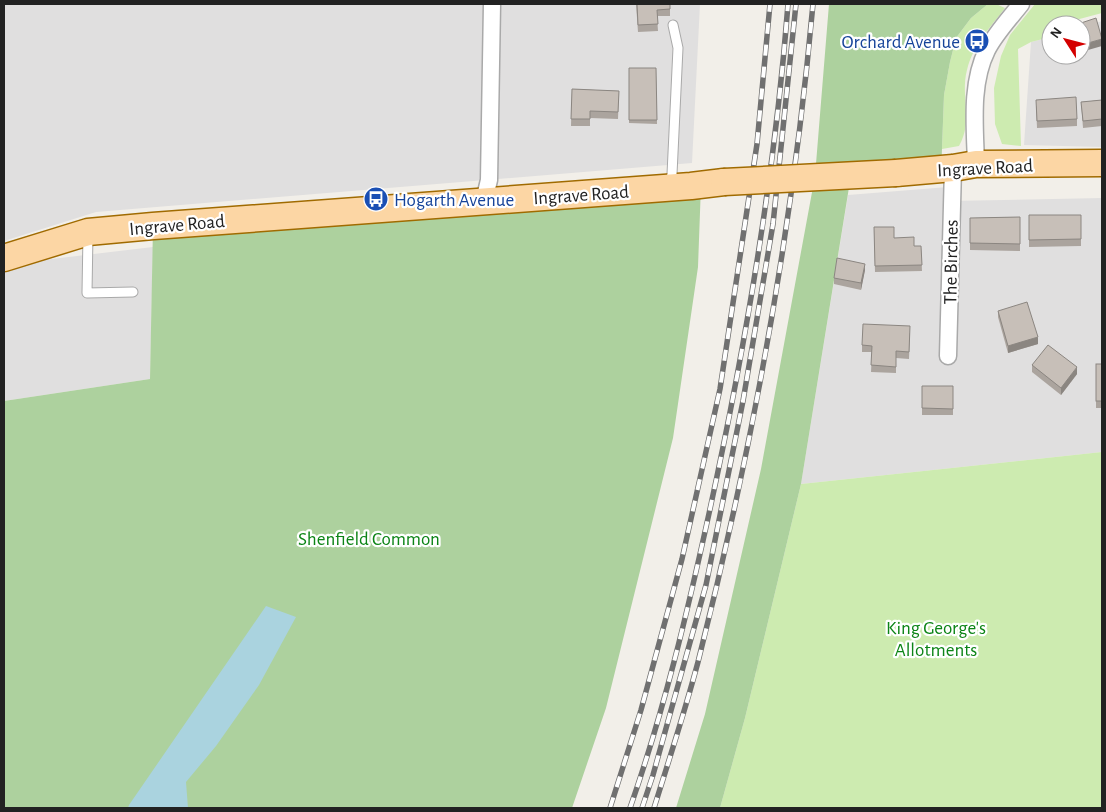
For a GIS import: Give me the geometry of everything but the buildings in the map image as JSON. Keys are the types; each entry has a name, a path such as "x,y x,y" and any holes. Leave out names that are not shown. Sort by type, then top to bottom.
{"main road":[{"name":"Ingrave Road","path":"4,258 88,232 153,226 724,182 896,173 964,166 1102,162"}],"street":[{"path":"484,201 489,180 492,4"},
{"path":"964,166 980,68 987,49 1021,4"},
{"name":"The Birches","path":"948,356 964,166"}],"lane":[{"path":"670,187 678,48 673,25"},
{"path":"88,232 87,293 134,292"}],"shaded area":[{"path":"4,4 700,4 692,163 96,212 4,241"},
{"path":"1102,21 1102,147 1024,145 1031,42 1041,40 1041,65 1091,65 1091,25"},
{"path":"948,187 947,201 1102,198 1102,452 801,484 848,195"},
{"path":"153,247 150,379 4,401 4,270 43,260"}],"green space":[{"path":"829,4 988,4 971,18 956,38 944,95 941,175 851,175 801,484 745,718 720,808 676,808 705,714 761,469 815,176"},
{"path":"988,4 996,4 1005,8 973,53 967,70 965,80 966,127 959,146 942,149 944,95 956,38 971,18"},
{"path":"1035,4 1102,4 1102,13 1091,16 1041,15 1041,40 1031,42 1018,49 1021,146 1002,144 995,124 994,88 1001,56 1010,35"},
{"name":"Shenfield Common","path":"701,185 698,267 673,438 606,708 572,808 4,808 4,401 150,379 153,226"},
{"name":"King George's Allotments","path":"1102,452 1102,808 720,808 745,718 801,484"}],"water":[{"path":"266,606 296,617 259,685 216,746 186,782 188,808 128,808 129,805"}],"railway":[{"path":"610,808 641,710 682,559 720,389 757,144 770,4"},
{"path":"630,808 654,735 684,622 736,384 767,195 788,4"},
{"path":"642,808 706,585 743,401 773,224 796,4"},
{"path":"654,808 698,662 718,581 753,417 782,253 805,87 813,4"}],"place":[{"name":"Orchard Avenue","path":"977,41"},
{"name":"Hogarth Avenue","path":"376,199"}]}
